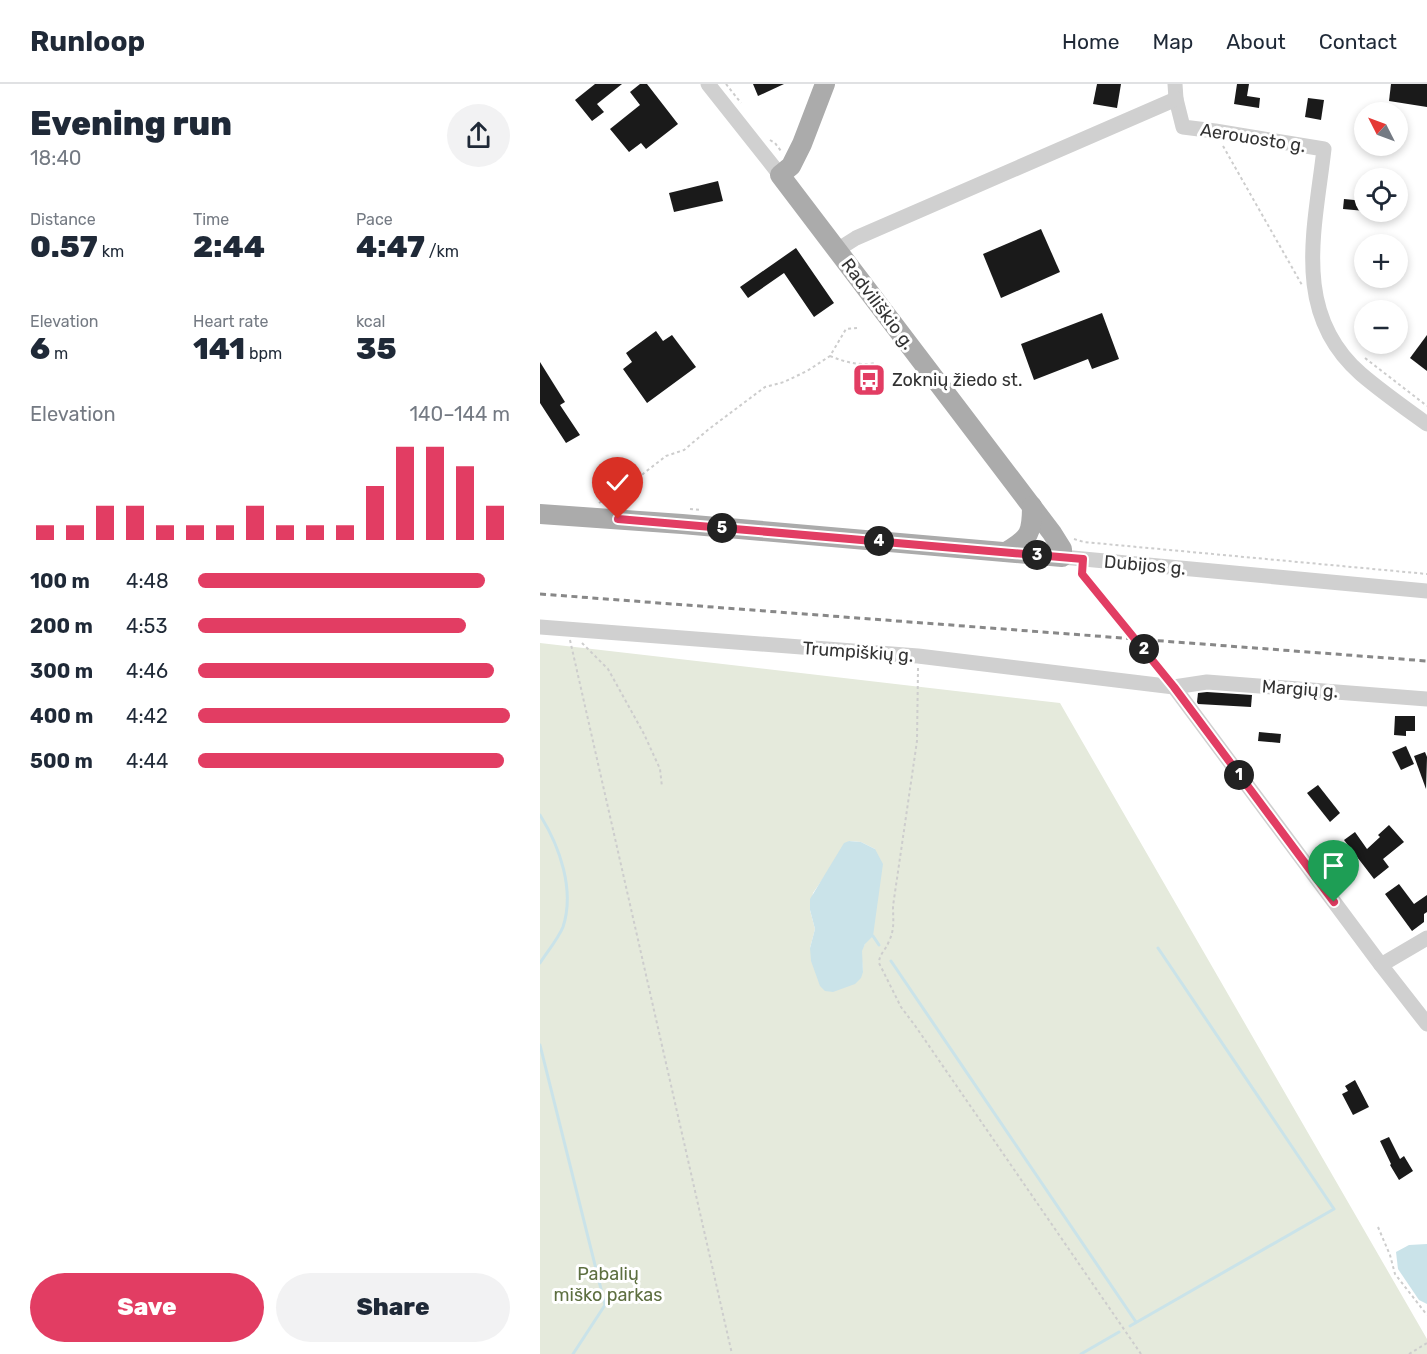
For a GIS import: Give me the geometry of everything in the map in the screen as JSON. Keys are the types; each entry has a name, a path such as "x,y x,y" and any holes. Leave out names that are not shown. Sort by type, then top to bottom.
{"main road":[{"path":"785,170 806,134 825,84"},
{"name":"Radviliškio g.","path":"785,170 837,250 1052,533 1062,549 1062,557"},
{"path":"1006,552 1020,544 1030,532 1032,506"},
{"name":"Dubijos g.","path":"540,514 1062,557"}],"street":[{"name":"Radviliškio g.","path":"708,84 785,170"},
{"name":"Aerouosto g.","path":"1176,91 1183,127 1324,149 1312,254 1317,304 1334,341 1360,373 1427,424"},
{"path":"837,250 867,233 1176,91"},
{"name":"Dubijos g.","path":"1062,557 1427,591"},
{"name":"Trumpiškių g.","path":"540,627 918,656 1174,687"},
{"name":"Margių g.","path":"1174,687 1207,682 1427,699"},
{"path":"1174,687 1427,1024"},
{"path":"1381,965 1427,938"}],"path":[{"path":"726,84 742,104"},
{"path":"1215,131 1302,286"},
{"path":"767,139 775,143 785,170"},
{"path":"596,505 614,493 622,494 666,456 684,450 765,387 799,375 830,356 846,329 857,328"},
{"path":"1359,354 1427,406"},
{"path":"830,356 849,363 866,365 875,363"},
{"path":"1052,533 1064,530 1074,539 1084,542 1427,574"},
{"path":"1083,559 1082,574 1174,687"},
{"path":"568,630 608,669 644,734 660,769 662,787"},
{"path":"568,630 732,1354"},
{"path":"918,656 917,741 892,906 894,928 888,944 879,956 879,963 901,1007 1141,1354"},
{"path":"1378,1227 1395,1274 1427,1315"},
{"path":"1409,1354 1427,1343"}],"green space":[{"name":"Pabalių miško parkas","path":"540,643 1060,703 1427,1339 1427,1354 540,1354","holes":["849,841 861,842 875,849 865,944 861,951 863,972 810,948 815,929 810,910 813,893"]}],"water":[{"path":"861,842 875,849 883,864 873,936 862,951 861,978 855,984 833,992 825,991 820,986 811,961 810,948 815,929 810,910 810,899 844,843"},
{"path":"1427,1244 1427,1304 1419,1300 1398,1269 1396,1252 1409,1245"}],"building":[{"path":"595,84 622,84 597,104 604,112 592,121 575,100"},
{"path":"640,84 647,84 678,124 646,149 641,143 629,152 610,129 640,105 630,92"},
{"path":"753,84 784,84 758,96"},
{"path":"1097,84 1121,84 1117,108 1093,104"},
{"path":"1237,84 1249,84 1247,96 1260,98 1259,108 1234,104"},
{"path":"1391,84 1427,84 1427,107 1408,104 1408,102 1389,101"},
{"path":"1308,98 1324,100 1321,120 1305,117"},
{"path":"718,181 723,201 674,212 669,193"},
{"path":"1344,199 1354,200 1354,210 1343,209"},
{"path":"1041,229 1060,272 1001,298 983,254"},
{"path":"796,248 834,303 814,317 784,273 748,298 740,287"},
{"path":"1102,313 1119,359 1092,369 1088,359 1034,380 1021,344"},
{"path":"656,331 663,341 672,335 696,367 647,403 623,369 632,362 626,353"},
{"path":"1427,335 1427,371 1410,358"},
{"path":"540,362 565,402 560,405 580,435 566,443 540,403"},
{"path":"1198,693 1252,695 1251,707 1198,704"},
{"path":"1395,716 1415,716 1415,731 1406,731 1406,736 1394,735"},
{"path":"1259,732 1281,734 1280,743 1258,741"},
{"path":"1406,746 1414,764 1401,770 1392,752"},
{"path":"1425,752 1427,757 1426,789 1414,756"},
{"path":"1318,785 1340,813 1330,822 1307,793"},
{"path":"1389,825 1404,842 1383,859 1389,867 1374,879 1344,840 1355,832 1367,849"},
{"path":"1399,884 1414,904 1427,895 1427,912 1424,914 1424,922 1412,931 1385,894"},
{"path":"1355,1080 1369,1107 1353,1115 1342,1094 1348,1091 1345,1086"},
{"path":"1389,1137 1400,1159 1404,1156 1413,1171 1399,1180 1380,1141"}],"waterway":[{"path":"540,815 554,841 564,869 567,898 563,927 540,963"},
{"path":"873,936 879,945"},
{"path":"1130,1326 1334,1209 1158,948"},
{"path":"891,961 1136,1322"},
{"path":"540,1045 605,1305 573,1354"},
{"path":"1081,1354 1119,1332"}],"railway":[{"path":"540,594 1427,661"}],"place":[{"name":"Zoknių žiedo st.","path":"869,380"}],"route":[{"path":"618,519 1083,559 1082,574 1174,687 1334,902"}]}
